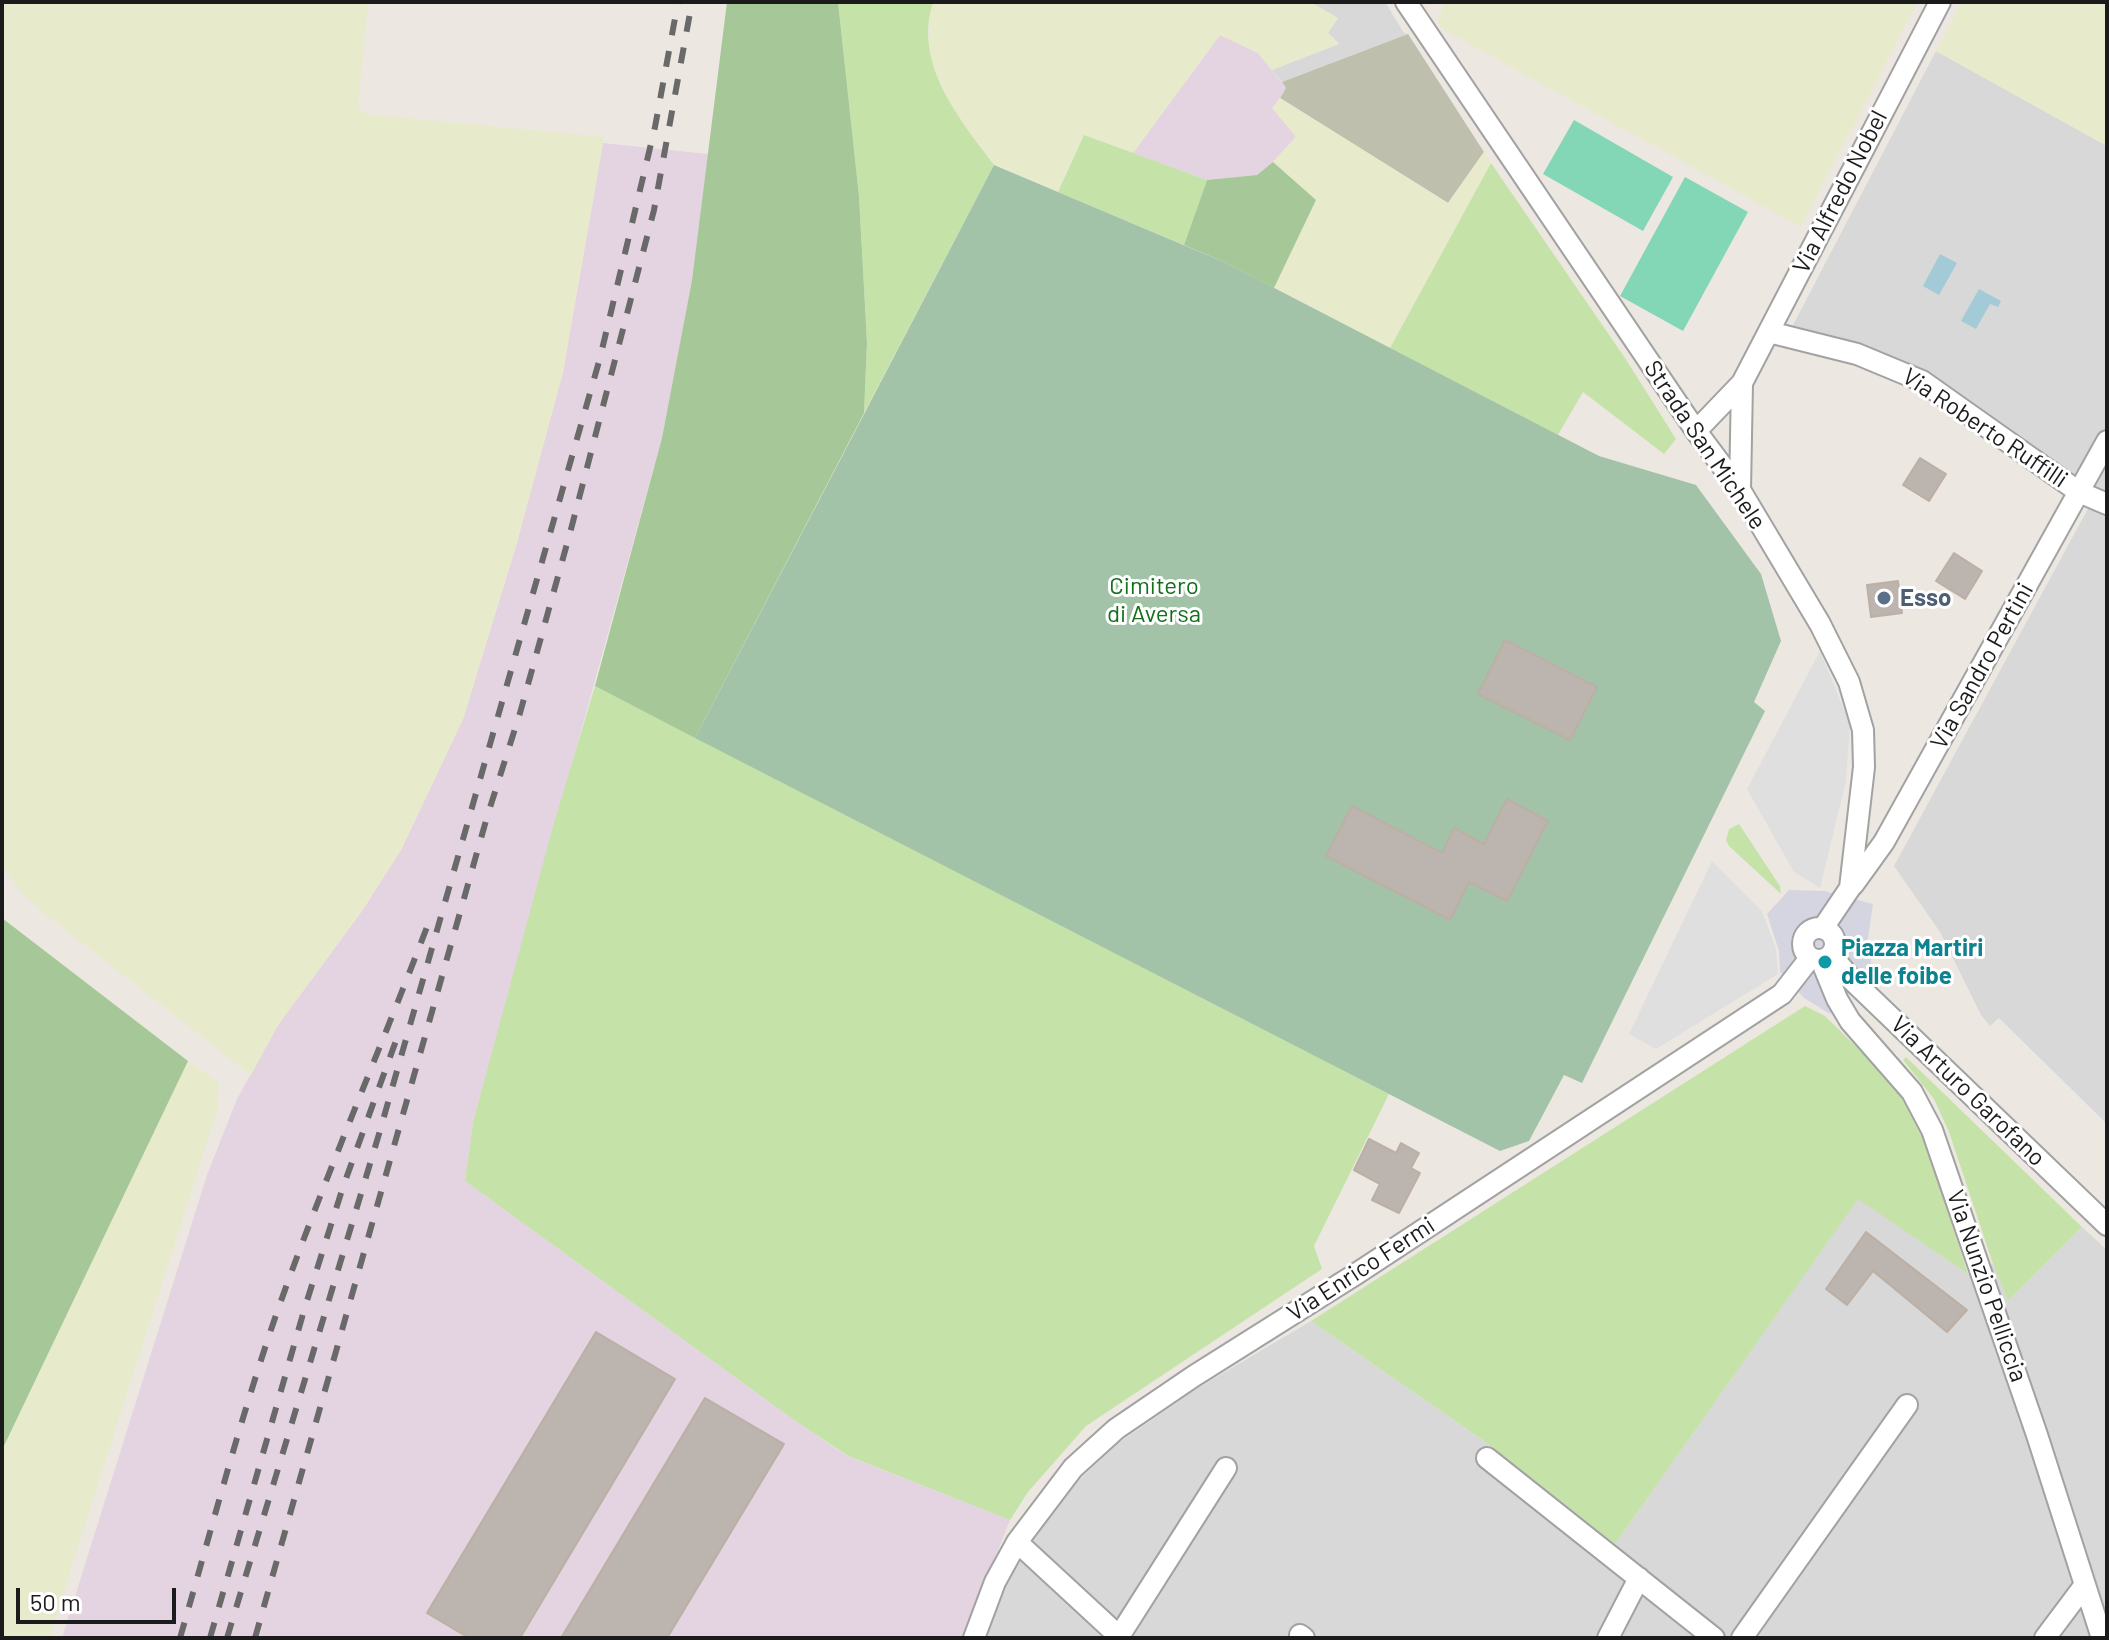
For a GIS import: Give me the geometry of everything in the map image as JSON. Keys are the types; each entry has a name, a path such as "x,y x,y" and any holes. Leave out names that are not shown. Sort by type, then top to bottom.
{"street":[{"name":"Via Alfredo Nobel","path":"1696,431 1742,383 1940,2"},
{"name":"Strada San Michele","path":"1417,7 1696,431 1740,490 1820,624 1849,682 1863,730 1864,767 1850,888 1823,928"},
{"name":"Via Roberto Ruffilli","path":"1769,332 1857,354 1922,381 2079,492 2107,504"},
{"name":"Via Alfredo Nobel","path":"1740,490 1742,383"},
{"name":"Via Sandro Pertini","path":"1850,888 1884,842 2107,441"},
{"path":"1823,928 1831,933 1835,941 1821,958 1803,949 1804,937 1812,929 1823,928"},
{"name":"Via Arturo Garofano","path":"1821,958 1853,981 2107,1225"},
{"name":"Via Enrico Fermi","path":"974,1638 995,1582 1017,1542 1073,1468 1116,1429 1782,994 1821,958"},
{"name":"Via Nunzio Pelliccia","path":"1821,958 1837,999 1850,1021 1912,1092 1932,1130 2037,1435 2102,1638"},
{"path":"1742,1638 1907,1405"},
{"path":"1487,1458 1714,1638"},
{"path":"1017,1542 1119,1638 1226,1468"},
{"path":"1608,1638 1639,1578"},
{"path":"2045,1638 2084,1586"}],"shaded area":[{"path":"2,2 368,2 358,106 365,114 604,137 563,372 516,546 463,719 401,850 362,911 278,1025 251,1075 45,914 20,891 2,865"},
{"path":"933,2 1310,2 1338,18 1328,33 1339,43 1272,70 1258,53 1220,35 1133,153 1084,135 1058,192 994,165 953,110 929,56 929,13"},
{"path":"1310,2 1385,2 1404,33 1408,34 1282,82 1272,70 1339,44 1328,33 1338,18"},
{"path":"1445,2 1917,2 1801,227 1446,31 1439,25 1438,19"},
{"path":"1962,2 2107,2 2107,146 1936,51"},
{"path":"1408,34 1484,152 1448,203 1280,98 1286,88 1282,82"},
{"path":"1220,35 1258,53 1286,88 1273,108 1296,137 1257,175 1207,180 1133,153"},
{"path":"1936,51 2107,146 2107,1124 1999,1018 1990,1026 1981,1015 1940,932 1894,866 2097,492 1909,365 1844,339 1791,329"},
{"path":"1280,98 1448,203 1484,152 1491,163 1390,348 1274,288 1316,200 1273,162 1296,137 1272,108"},
{"path":"603,143 708,154 692,280 662,438 473,1122 465,1181 847,1456 1010,1520 963,1638 62,1638 207,1175 237,1099 278,1025 362,911 401,850 463,719 516,546 563,372"},
{"path":"1820,651 1850,724 1846,781 1820,888 1794,872 1747,789"},
{"path":"1712,861 1762,911 1776,949 1778,974 1656,1049 1629,1034"},
{"name":"Piazza Martiri delle foibe","path":"1789,890 1824,891 1873,904 1868,939 1873,977 1847,995 1830,1014 1804,998 1780,972 1779,951 1767,914"},
{"path":"188,1061 219,1083 217,1111 49,1638 2,1638 2,1450"},
{"path":"1858,1198 1968,1274 1993,1264 2008,1301 2082,1227 2107,1250 2107,1638 984,1638 1001,1592 1037,1534 1077,1482 1117,1444 1198,1388 1311,1321 1484,1441 1615,1544"}],"green space":[{"path":"727,2 838,2 859,196 867,343 864,413 695,738 595,686 662,438 692,280"},
{"path":"838,2 933,2 928,25 934,68 954,109 994,165 864,413 867,343 859,196"},
{"path":"1574,120 1673,177 1643,231 1543,174"},
{"path":"1084,135 1207,180 1184,245 1058,192"},
{"path":"1273,162 1316,200 1274,288 1184,245 1207,180 1257,175"},
{"path":"1491,163 1625,358 1676,439 1664,454 1583,392 1558,435 1390,348"},
{"name":"Cimitero di Aversa","path":"994,165 1226,263 1599,456 1696,485 1761,574 1781,641 1754,702 1765,711 1582,1083 1564,1075 1529,1141 1500,1151 695,738"},
{"path":"1685,177 1748,212 1683,331 1620,296"},
{"path":"595,686 1389,1094 1314,1246 1322,1269 1086,1426 1028,1492 1010,1520 848,1456 465,1181 473,1122 554,823"},
{"path":"1739,824 1780,886 1781,894 1729,846 1726,840 1729,829"},
{"path":"2,918 188,1061 2,1450"},
{"path":"1805,1006 1825,1016 1877,1067 1917,1118 1968,1274 1858,1199 1615,1544 1484,1441 1311,1321"},
{"path":"1906,1057 2082,1227 2008,1301 1949,1132 1934,1099 1903,1060"}],"water":[{"path":"1940,254 1957,263 1939,295 1923,286"},
{"path":"1979,289 2001,301 1998,307 1990,304 1976,329 1961,321"}],"building":[{"path":"1920,458 1946,474 1929,501 1903,485"},
{"path":"1954,553 1982,571 1965,599 1936,581"},
{"path":"1898,581 1902,613 1871,617 1867,585"},
{"path":"1505,640 1597,687 1570,740 1478,694"},
{"path":"1507,799 1548,821 1507,901 1469,882 1450,920 1326,856 1352,806 1442,853 1454,828 1484,844"},
{"path":"1369,1139 1396,1153 1401,1143 1419,1153 1411,1168 1420,1173 1399,1213 1372,1200 1380,1184 1354,1170"},
{"path":"1866,1232 1967,1310 1947,1332 1873,1271 1847,1305 1826,1289"},
{"path":"596,1332 675,1379 520,1638 469,1638 427,1613"},
{"path":"705,1398 784,1444 667,1638 561,1638"}],"railway":[{"path":"227,1638 379,1134 600,358 655,127 678,2"},
{"path":"255,1638 570,533 654,210 692,2"},
{"path":"180,1638 237,1437 275,1318 427,927"},
{"path":"210,1638 305,1307 343,1187 398,1035"}],"place":[{"name":"Esso","path":"1884,598"},
{"name":"Piazza Martiri delle foibe","path":"1825,962"}]}
